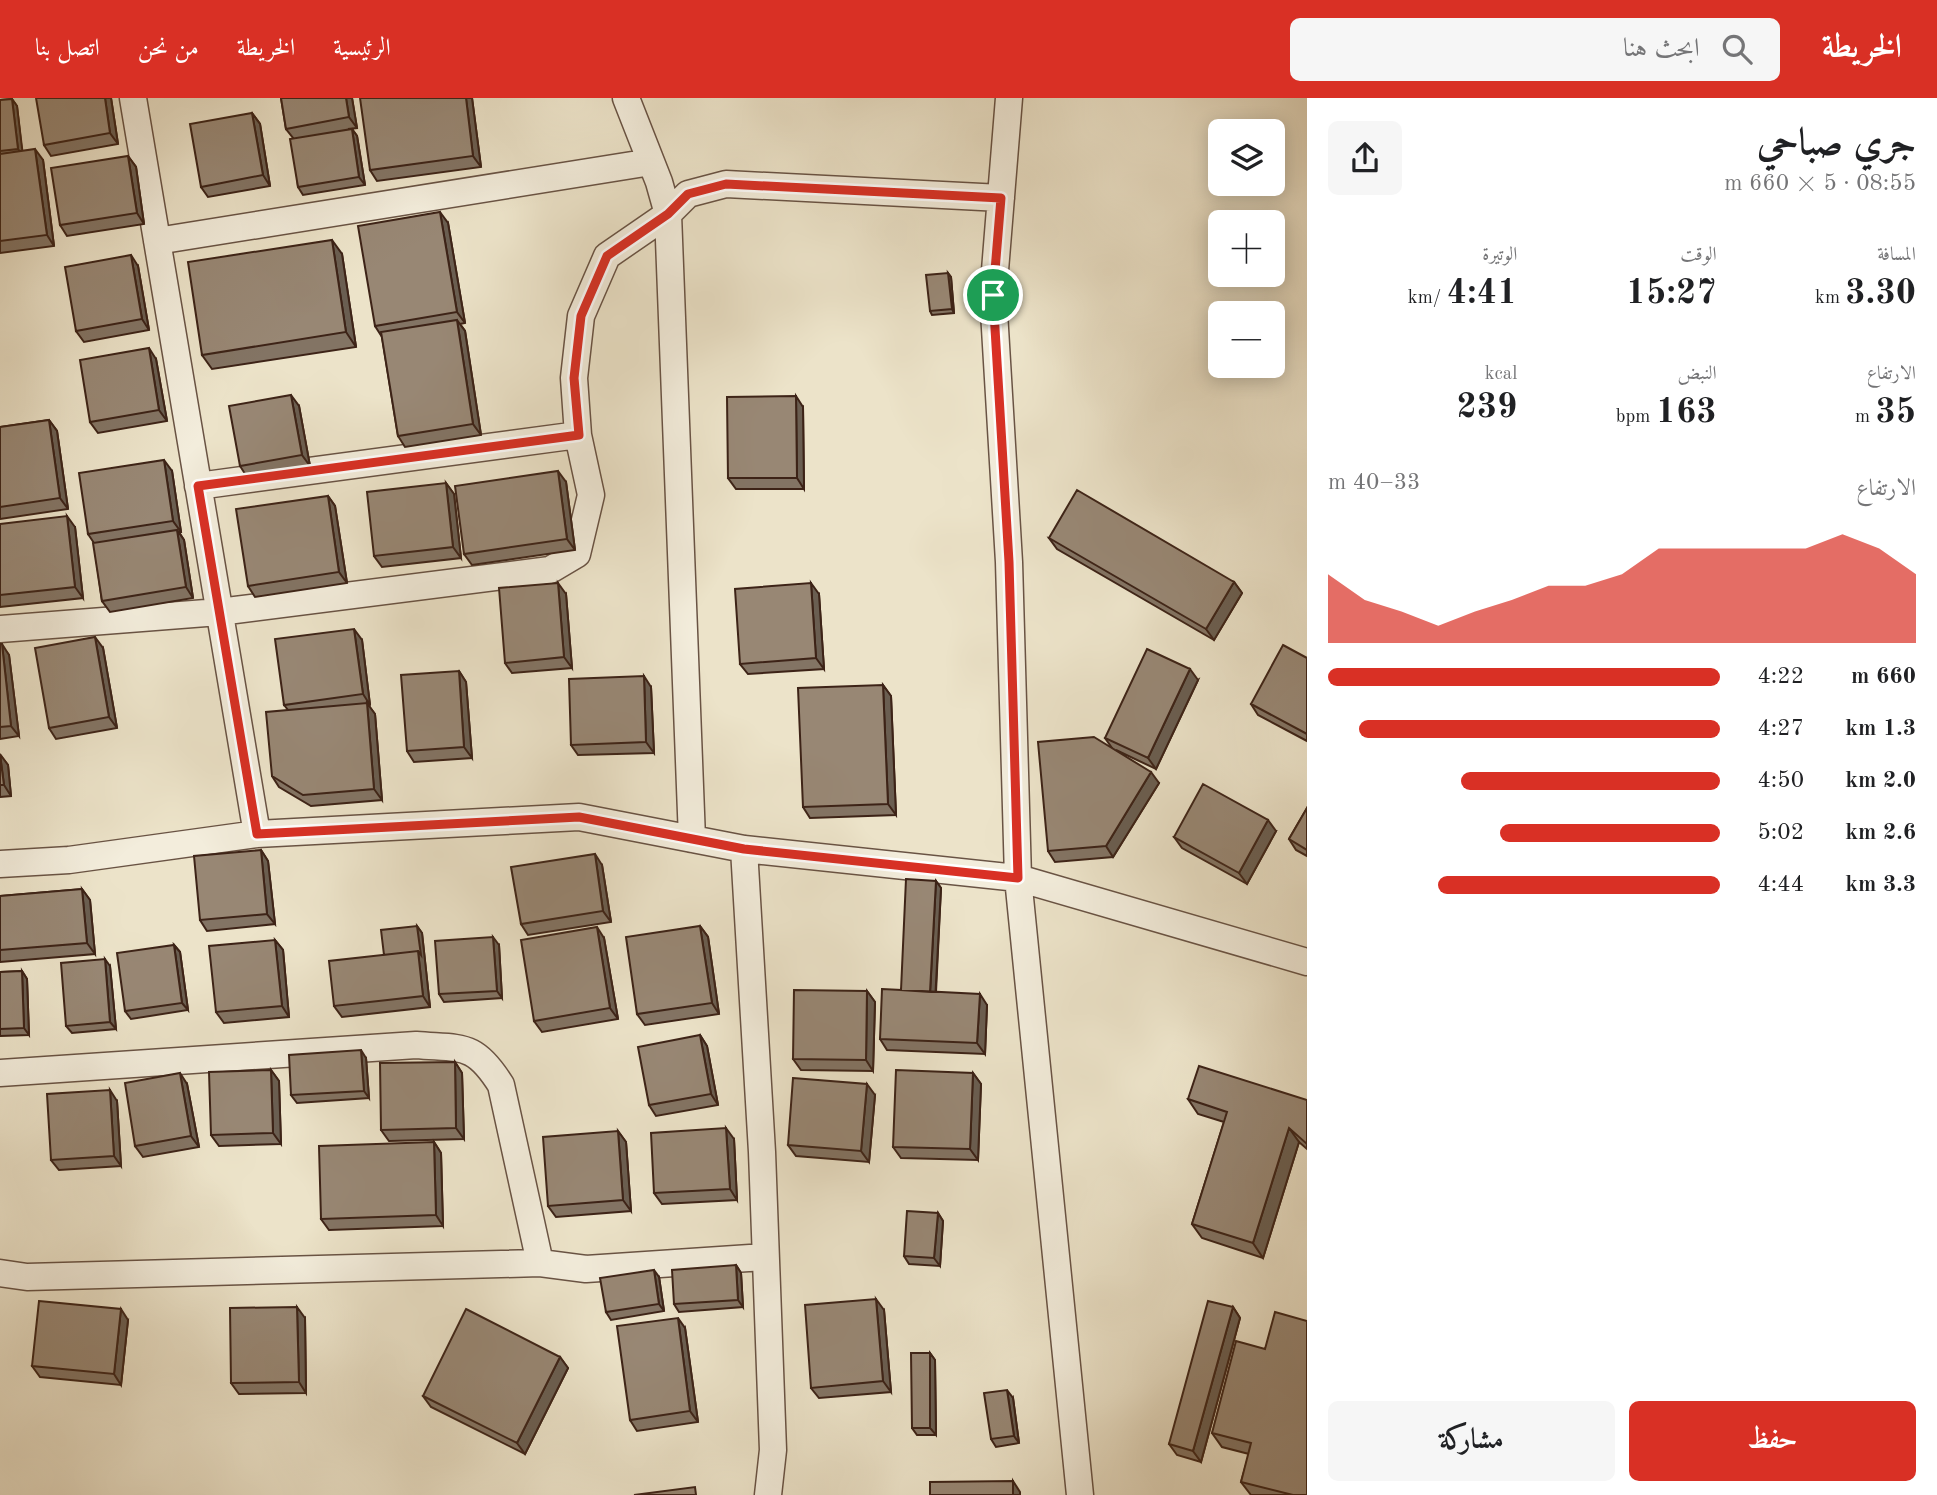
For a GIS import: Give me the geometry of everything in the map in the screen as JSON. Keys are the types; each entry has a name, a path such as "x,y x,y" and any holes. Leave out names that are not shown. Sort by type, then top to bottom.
{"street":[{"path":"133,98 257,834"},
{"path":"626,98 668,214 692,839"},
{"path":"1009,98 993,295 1009,562 1018,878 1080,1495"},
{"path":"157,242 651,162"},
{"path":"0,629 219,612 550,570 577,554 591,495 579,435 574,378 581,316 607,256 668,214 688,194 726,184 1001,198"},
{"path":"198,486 579,435"},
{"path":"0,864 69,860 257,834 579,817 744,849 1018,878 1307,962"},
{"path":"744,849 762,1152 773,1450 768,1495"},
{"path":"0,1073 416,1045 468,1049 486,1061 501,1085 540,1264"},
{"path":"0,1273 27,1277 540,1264 586,1269 765,1257"}],"building":[{"path":"36,98 105,98 110,133 44,145"},
{"path":"281,98 346,98 349,117 286,129"},
{"path":"360,98 466,98 473,156 370,170"},
{"path":"12,99 18,149 0,151 0,100"},
{"path":"252,113 263,175 201,187 190,124"},
{"path":"352,129 359,177 298,187 290,139"},
{"path":"35,149 47,235 0,241 0,154"},
{"path":"128,156 137,213 60,225 51,168"},
{"path":"440,212 457,312 375,326 358,226"},
{"path":"332,240 346,332 202,355 188,262"},
{"path":"131,255 142,319 76,331 65,267"},
{"path":"948,273 952,309 930,311 926,275"},
{"path":"457,320 473,424 398,436 381,332"},
{"path":"149,348 159,410 90,422 80,360"},
{"path":"291,395 302,455 240,466 229,406"},
{"path":"796,396 797,478 728,478 727,397"},
{"path":"49,420 60,498 0,507 0,427"},
{"path":"164,460 173,521 88,534 79,473"},
{"path":"558,471 567,539 464,554 455,486"},
{"path":"446,483 453,547 374,556 367,492"},
{"path":"1077,490 1234,582 1206,629 1049,538"},
{"path":"328,496 339,572 248,586 236,509"},
{"path":"67,516 75,587 0,595 0,524"},
{"path":"177,530 186,587 102,601 93,543"},
{"path":"558,583 564,657 505,663 499,588"},
{"path":"811,583 816,658 740,664 735,589"},
{"path":"354,629 363,694 284,705 275,639"},
{"path":"95,637 109,717 49,728 35,648"},
{"path":"0,644 11,726 0,727"},
{"path":"1283,645 1307,658 1307,734 1251,704"},
{"path":"1147,649 1190,669 1148,758 1105,738"},
{"path":"459,671 464,747 407,751 401,675"},
{"path":"644,676 646,742 571,745 569,679"},
{"path":"883,685 888,804 803,807 798,688"},
{"path":"367,703 374,789 303,795 272,776 266,712"},
{"path":"1094,737 1151,772 1106,846 1048,851 1038,742"},
{"path":"0,755 4,785 0,785"},
{"path":"1203,784 1268,820 1239,873 1174,837"},
{"path":"1307,808 1307,850 1289,839"},
{"path":"261,850 267,914 200,920 194,856"},
{"path":"595,854 603,911 521,924 511,867"},
{"path":"906,879 936,881 930,992 901,990"},
{"path":"82,889 87,943 0,950 0,896"},
{"path":"417,926 421,955 418,951 384,955 381,930"},
{"path":"700,926 712,1003 637,1014 626,937"},
{"path":"597,927 610,1008 534,1021 521,940"},
{"path":"493,937 497,991 439,994 435,941"},
{"path":"275,940 282,1006 216,1012 209,946"},
{"path":"174,945 182,1003 125,1011 117,953"},
{"path":"418,951 423,996 334,1006 329,961"},
{"path":"105,959 110,1022 66,1026 61,963"},
{"path":"22,971 24,1028 0,1029 0,972"},
{"path":"882,989 980,994 977,1043 880,1039"},
{"path":"794,990 867,991 866,1060 793,1059"},
{"path":"700,1035 711,1094 649,1105 638,1047"},
{"path":"361,1050 364,1091 291,1095 289,1055"},
{"path":"455,1062 456,1128 381,1130 380,1063"},
{"path":"1199,1066 1307,1100 1307,1144 1289,1128 1253,1243 1192,1224 1227,1112 1188,1099"},
{"path":"271,1070 273,1133 211,1135 209,1072"},
{"path":"896,1070 973,1073 970,1149 893,1147"},
{"path":"180,1073 191,1136 135,1146 125,1083"},
{"path":"793,1078 867,1084 861,1151 788,1145"},
{"path":"110,1090 114,1156 51,1160 47,1094"},
{"path":"726,1128 730,1189 654,1193 651,1133"},
{"path":"618,1131 623,1200 548,1206 543,1137"},
{"path":"434,1142 436,1215 321,1219 319,1146"},
{"path":"907,1211 938,1213 934,1258 904,1256"},
{"path":"736,1265 738,1300 674,1304 672,1270"},
{"path":"654,1270 659,1304 606,1312 600,1278"},
{"path":"876,1299 883,1381 811,1388 805,1305"},
{"path":"39,1301 121,1309 114,1374 32,1366"},
{"path":"1208,1301 1233,1307 1193,1451 1169,1444"},
{"path":"297,1307 299,1382 231,1383 230,1308"},
{"path":"466,1309 560,1357 517,1443 423,1396"},
{"path":"1275,1312 1307,1321 1307,1495 1293,1495 1241,1482 1251,1443 1212,1433 1236,1341 1265,1349"},
{"path":"678,1318 690,1411 630,1420 617,1326"},
{"path":"911,1353 930,1353 930,1428 912,1428"},
{"path":"1007,1390 1014,1436 991,1439 984,1393"},
{"path":"1013,1481 1013,1495 930,1495 930,1482"},
{"path":"695,1487 696,1495 634,1495"}],"route":[{"path":"726,184 1001,198 993,295 1009,562 1018,878 744,849 579,817 257,834 198,486 247,477 579,435 574,378 581,316 607,256 668,214 688,194 726,184"}]}
